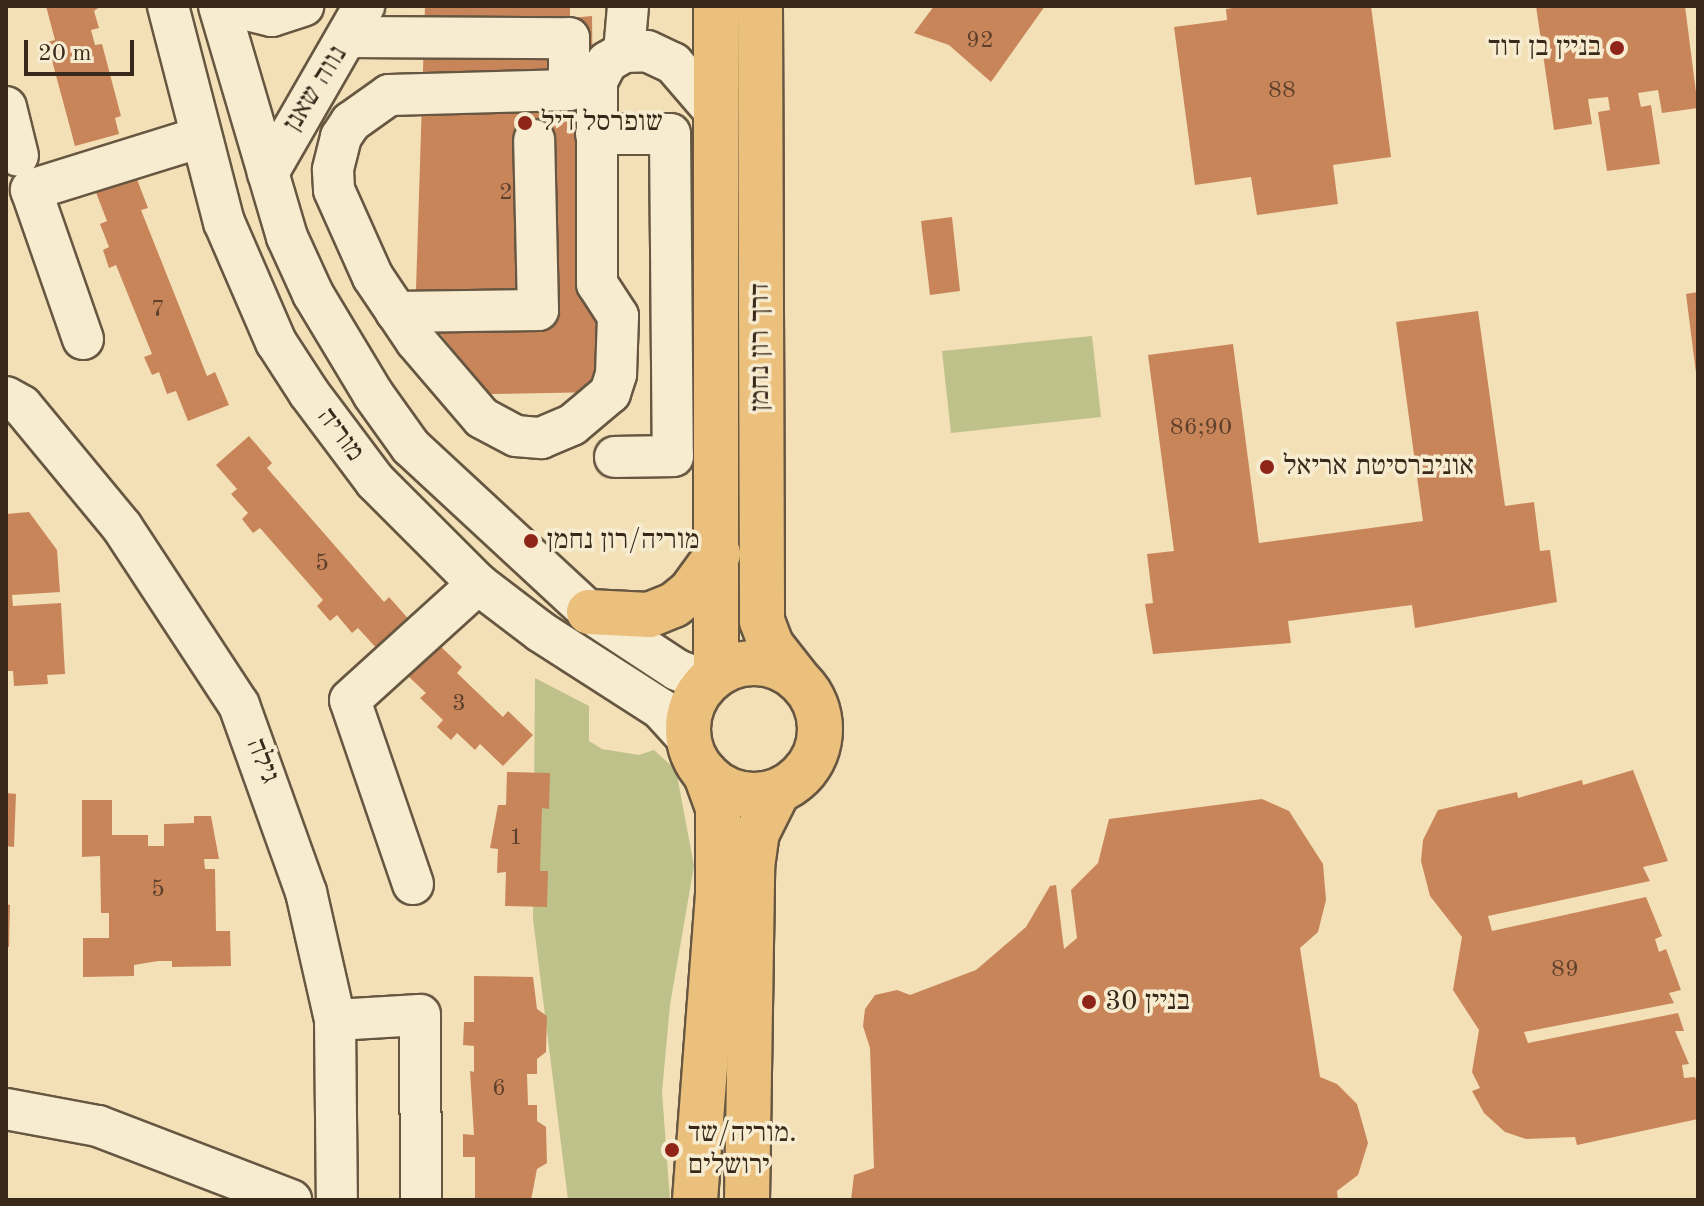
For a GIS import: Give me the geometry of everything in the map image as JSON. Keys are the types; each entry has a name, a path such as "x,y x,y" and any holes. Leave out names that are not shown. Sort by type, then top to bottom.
{"main road":[{"name":"דרך רון נחמן","path":"712,678 718,554 716,6"},
{"name":"דרך רון נחמן","path":"760,6 762,621 771,645 797,678"},
{"path":"589,612 649,615 674,605 691,591 718,554"},
{"path":"695,1200 718,892 718,808 697,756 695,699 712,678 758,663 797,678 812,696 820,740 803,774 778,791 757,833 752,867 747,1200"},
{"path":"697,756 739,793 778,791"}],"street":[{"name":"מוריה","path":"168,6 224,222 276,342 375,481 478,584 541,632 661,709 697,756"},
{"name":"מוריה","path":"219,6 287,237 313,294 403,436 589,612 677,670 712,678"},
{"name":"נווה שאנן","path":"231,6 272,16 303,6"},
{"path":"394,6 434,38"},
{"path":"624,52 628,6"},
{"path":"356,21 434,38 569,38 569,90 407,91 389,95 351,122 336,154 334,190 373,277 396,312 482,418 516,436 541,438 595,410 610,393 616,374 618,316 597,284 597,81 607,62 624,52 647,51 673,63 716,113"},
{"name":"נווה שאנן","path":"268,173 292,124 356,21"},
{"path":"6,107 18,156"},
{"path":"596,134 670,134 673,456 615,457"},
{"path":"83,339 31,190 201,137"},
{"path":"396,312 538,310 534,140"},
{"name":"גילה","path":"6,397 22,406 122,527 239,705 306,892 335,1020 337,1200"},
{"path":"413,884 350,700 478,584"},
{"path":"335,1020 420,1015 421,1200"},
{"path":"6,1109 98,1126 291,1200"}],"green space":[{"path":"1092,336 1101,417 951,433 942,351"},
{"path":"535,678 589,706 589,741 602,749 639,755 654,750 676,770 694,866 670,1005 662,1092 670,1200 568,1200 533,919"}],"building":[{"path":"46,6 101,6 94,11 99,28 91,30 95,45 102,44 121,116 115,118 119,134 75,146 47,42 55,40"},
{"path":"425,6 570,6 570,18 592,16 596,332 602,331 602,392 489,394 425,315 416,289"},
{"path":"934,6 1045,6 991,82 949,45 914,33"},
{"path":"1247,6 1371,6 1391,157 1333,165 1338,204 1257,215 1251,177 1195,185 1174,27 1227,20 1226,9"},
{"name":"בניין בן דוד","path":"1536,6 1685,6 1698,108 1662,113 1658,90 1638,93 1641,107 1651,105 1660,164 1607,171 1598,112 1610,110 1608,97 1588,99 1592,124 1554,130"},
{"path":"135,174 148,208 141,210 207,376 215,372 229,405 188,421 176,391 167,394 159,372 152,375 144,357 152,354 116,265 109,268 103,250 109,247 100,224 107,221 95,190"},
{"path":"952,217 960,291 930,295 921,221"},
{"path":"1698,292 1698,373 1696,373 1686,294"},
{"path":"1478,311 1505,506 1534,502 1540,551 1550,550 1557,602 1415,628 1412,605 1288,621 1291,643 1153,654 1145,604 1153,603 1147,554 1174,551 1148,355 1233,344 1259,543 1423,521 1396,322"},
{"path":"249,436 272,463 267,468 384,602 389,597 412,623 380,652 358,628 352,633 337,615 330,621 317,606 323,600 260,528 253,533 242,519 248,513 231,494 237,489 216,465"},
{"path":"29,512 57,550 60,592 12,595 13,606 61,603 65,674 47,675 48,684 14,686 13,671 6,671 6,514"},
{"path":"437,643 462,667 457,673 503,717 508,711 533,735 503,766 480,744 475,750 457,733 451,740 437,727 443,720 420,698 426,693 407,675"},
{"path":"1633,770 1668,861 1643,867 1650,881 1488,916 1492,931 1646,897 1662,936 1655,939 1659,952 1666,949 1681,990 1669,993 1674,1003 1524,1032 1528,1043 1678,1013 1684,1031 1675,1031 1689,1064 1682,1065 1684,1078 1695,1077 1698,1085 1698,1119 1577,1145 1575,1137 1526,1139 1505,1132 1484,1113 1472,1091 1480,1088 1472,1072 1479,1030 1453,990 1462,937 1430,896 1421,861 1423,840 1438,810 1517,792 1518,798 1582,780 1583,785"},
{"path":"507,772 550,773 549,809 542,808 540,871 548,871 547,907 505,906 506,872 497,873 498,849 490,848 498,805 506,805"},
{"path":"6,793 16,794 14,847 6,846"},
{"name":"בניין 30","path":"1262,799 1289,811 1323,864 1326,900 1318,932 1300,948 1320,1077 1337,1084 1357,1104 1368,1143 1358,1175 1337,1191 1338,1200 851,1200 854,1175 874,1168 870,1048 863,1026 865,1009 875,995 897,990 910,995 976,970 1026,927 1050,886 1056,885 1064,949 1077,938 1071,890 1098,863 1109,819"},
{"path":"82,800 112,800 112,835 148,835 148,846 164,846 164,824 194,823 194,816 211,816 219,859 204,859 205,869 215,869 216,931 230,931 231,966 172,967 172,961 158,961 134,965 134,976 83,977 83,938 109,938 109,913 101,913 100,856 82,857"},
{"path":"6,904 10,905 9,947 6,947"},
{"path":"474,976 533,977 537,1009 547,1016 546,1052 537,1059 537,1074 527,1074 528,1105 537,1105 537,1121 546,1127 547,1163 537,1169 531,1200 475,1200 475,1157 463,1157 463,1134 474,1135 470,1071 474,1072 474,1046 463,1045 464,1022 474,1022"}],"place":[{"name":"בניין בן דוד","path":"1617,48"},
{"name":"שופרסל דיל","path":"525,123"},
{"name":"אוניברסיטת אריאל","path":"1267,467"},
{"name":"מוריה/רון נחמן","path":"531,541"},
{"name":"בניין 30","path":"1089,1002"},
{"name":"מוריה/שד. ירושלים","path":"672,1150"}]}
